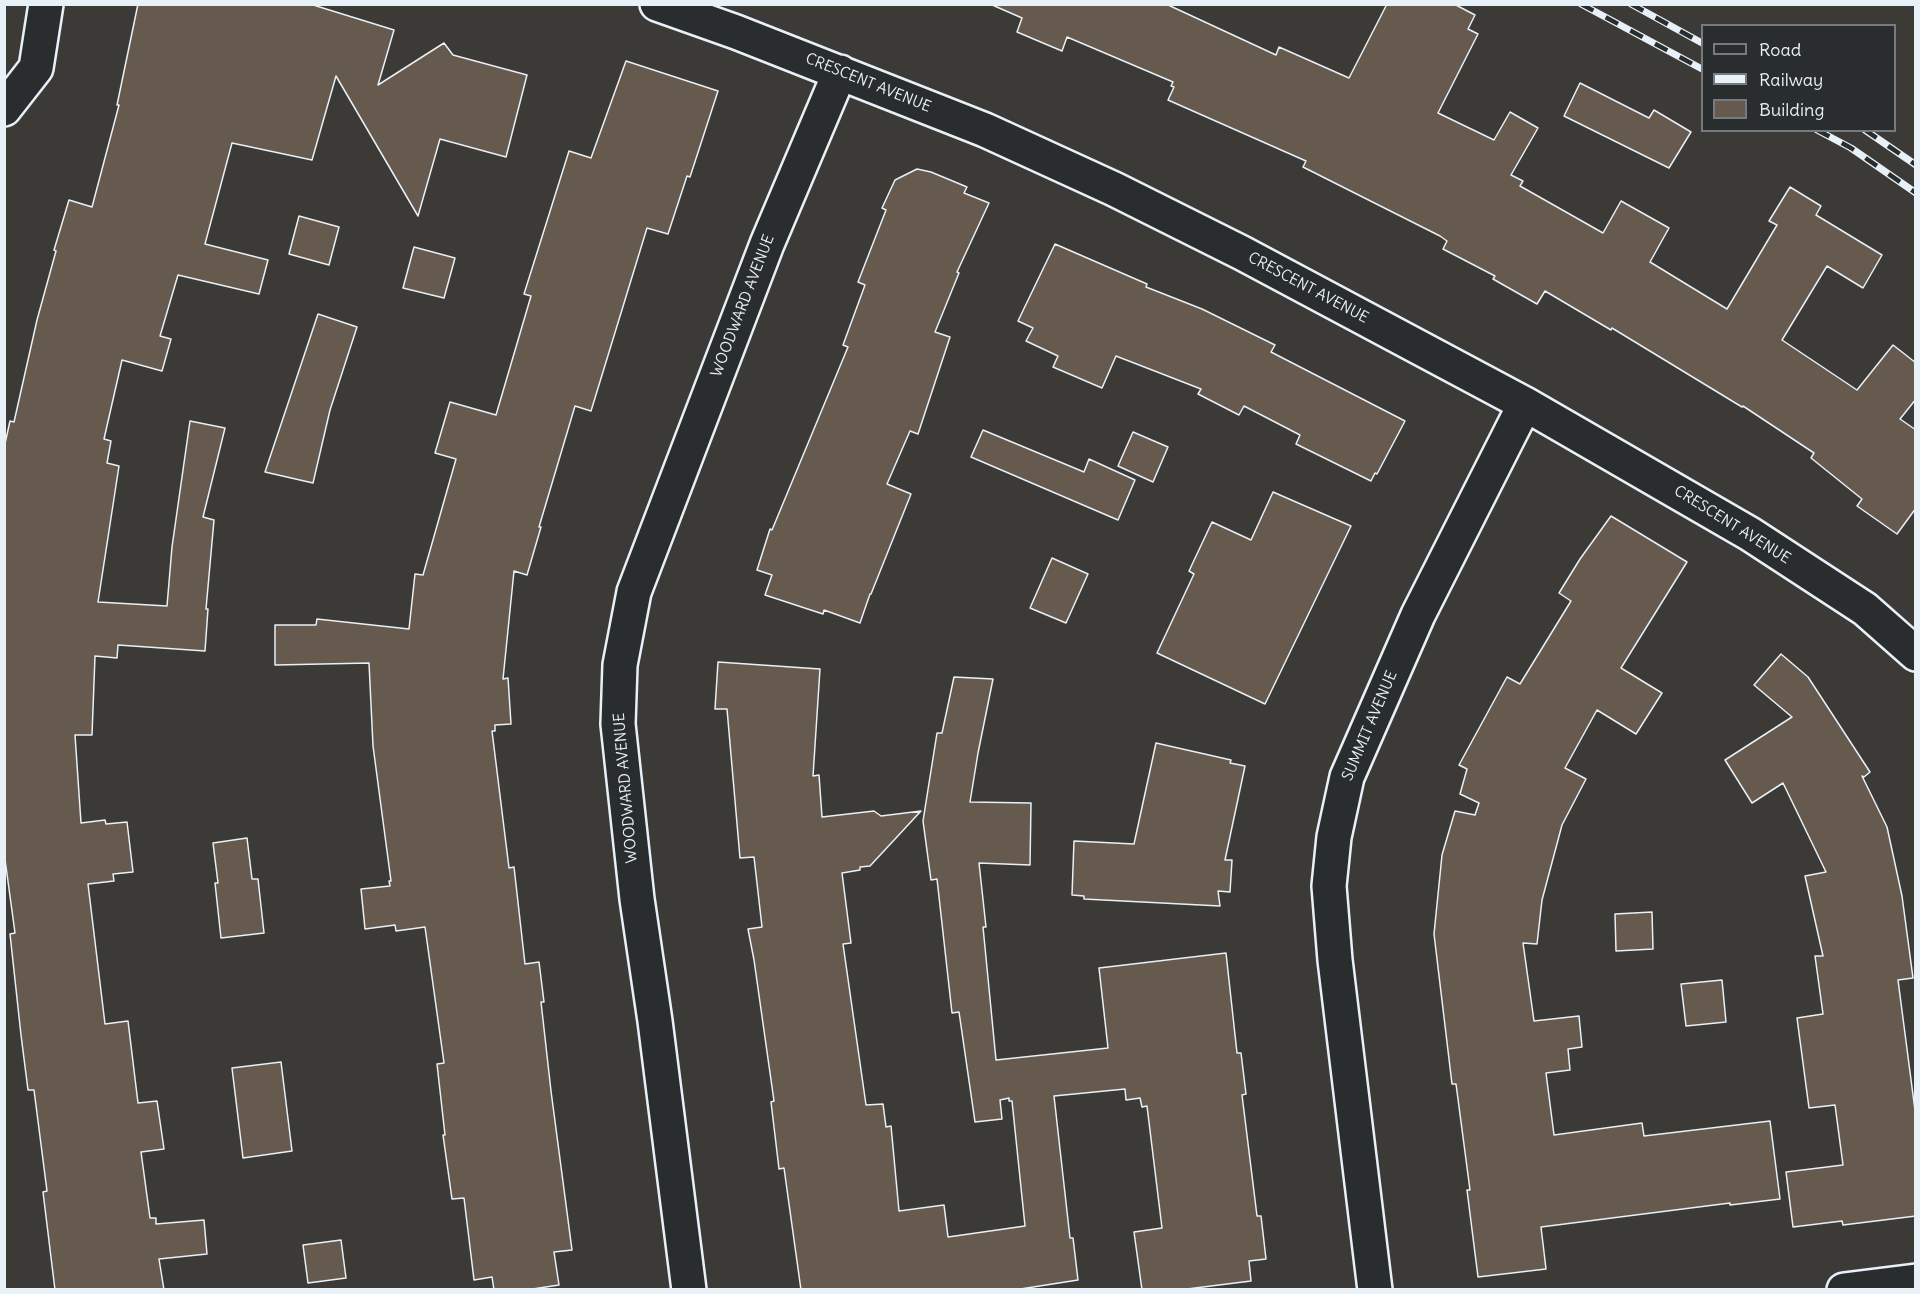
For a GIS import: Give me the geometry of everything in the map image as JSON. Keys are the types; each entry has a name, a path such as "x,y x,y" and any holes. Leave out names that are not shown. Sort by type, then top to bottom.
{"street":[{"path":"4,109 36,68 46,4"},
{"name":"CRESCENT AVENUE","path":"657,4 736,32 985,130 1114,189 1242,252 1526,404 1759,540 1865,609 1916,654"},
{"name":"WOODWARD AVENUE","path":"688,1290 636,887 618,724 620,665 634,592 767,244 840,72"},
{"name":"SUMMIT AVENUE","path":"1375,1290 1335,960 1329,886 1334,837 1347,777 1418,615 1526,404"},
{"path":"1844,1290 1916,1281"}],"building":[{"path":"138,4 310,4 394,30 378,85 444,43 453,55 527,75 506,157 440,139 418,216 336,76 312,160 232,143 205,244 268,260 259,294 178,275 160,336 171,339 162,371 122,360 104,439 111,441 107,463 119,466 98,602 167,606 172,547 190,421 225,428 203,517 214,520 206,609 208,609 205,651 118,645 117,658 95,656 92,735 75,735 81,823 105,820 106,824 127,822 133,872 113,874 114,881 88,884 105,1024 128,1021 138,1103 157,1101 164,1149 141,1152 150,1218 156,1218 156,1224 204,1220 207,1254 159,1259 164,1290 55,1290 43,1192 47,1191 34,1090 28,1090 21,1035 10,934 15,933 4,852 4,448 10,421 14,422 37,320 56,251 54,250 69,200 92,207 119,105 117,105"},
{"path":"990,4 1166,4 1276,55 1279,47 1349,78 1387,4 1454,4 1475,15 1468,29 1478,34 1438,113 1494,140 1510,112 1538,128 1511,175 1523,181 1520,186 1603,233 1621,201 1669,228 1650,262 1727,309 1777,225 1769,221 1790,187 1821,206 1816,215 1882,255 1863,288 1827,266 1782,340 1857,390 1893,345 1916,363 1916,399 1900,419 1916,430 1916,508 1897,534 1857,506 1862,499 1811,458 1814,453 1743,406 1612,328 1611,330 1545,291 1537,304 1493,279 1495,276 1443,249 1447,241 1440,236 1303,167 1306,161 1168,100 1174,87 1171,86 1173,82 1067,37 1062,51 1017,32 1022,18"},
{"path":"626,61 718,91 690,177 687,176 668,234 647,228 591,411 575,406 527,575 514,571 503,679 508,678 511,724 495,725 495,731 492,731 509,868 514,867 525,964 539,962 551,1091 572,1250 554,1252 559,1285 526,1290 494,1290 492,1277 474,1280 464,1198 452,1199 443,1135 445,1135 437,1064 444,1063 425,927 396,931 395,925 365,929 361,889 390,886 389,881 391,881 373,746 369,663 275,665 275,625 316,625 317,619 409,629 415,574 423,575 456,459 435,453 450,402 496,415 531,296 524,294 569,151 591,158"},
{"path":"1580,83 1649,118 1654,110 1691,132 1669,168 1564,116"},
{"path":"917,169 931,172 967,187 964,193 989,203 957,272 959,273 935,332 950,337 918,434 910,431 887,484 911,494 860,623 824,610 823,614 765,595 772,575 757,570 770,529 772,530 848,347 843,345 865,285 858,282 886,210 882,208 895,180"},
{"path":"299,216 339,227 329,265 289,254"},
{"path":"1055,244 1147,284 1146,287 1202,309 1275,345 1271,352 1405,421 1377,474 1375,473 1371,481 1296,444 1300,435 1244,406 1239,415 1198,394 1201,389 1116,356 1102,388 1053,367 1058,356 1026,341 1033,328 1018,321"},
{"path":"414,247 455,258 444,298 403,288"},
{"path":"318,314 357,327 330,410 313,483 265,472"},
{"path":"983,430 1084,472 1089,459 1135,480 1118,520 971,457"},
{"path":"1133,432 1168,447 1153,482 1118,466"},
{"path":"1273,492 1351,526 1265,704 1157,653 1194,574 1189,571 1212,522 1251,540"},
{"path":"1611,516 1687,562 1621,668 1662,693 1636,734 1597,710 1565,768 1586,779 1562,825 1542,900 1537,944 1523,943 1534,1021 1579,1016 1582,1047 1568,1049 1570,1070 1546,1073 1554,1135 1642,1123 1644,1136 1770,1121 1780,1199 1730,1205 1730,1203 1541,1227 1546,1269 1478,1277 1467,1190 1470,1190 1456,1084 1452,1084 1434,934 1442,855 1455,811 1475,815 1479,803 1460,794 1467,769 1459,765 1507,677 1520,684 1571,601 1559,593"},
{"path":"1052,558 1088,574 1066,623 1030,608"},
{"path":"1781,654 1808,677 1870,772 1862,776 1887,827 1902,896 1913,978 1898,980 1916,1118 1916,1216 1843,1225 1842,1221 1793,1227 1786,1172 1843,1165 1835,1105 1809,1108 1797,1018 1823,1014 1815,956 1823,956 1805,876 1826,872 1783,783 1752,803 1725,760 1792,717 1754,685"},
{"path":"718,662 820,669 813,776 819,775 822,817 874,811 881,816 921,811 870,866 842,873 851,943 843,944 866,1105 883,1104 886,1127 891,1126 899,1211 944,1205 948,1237 1025,1226 1012,1101 1009,1101 1009,1098 1000,1100 1002,1119 975,1122 959,1012 952,1013 937,879 931,880 923,821 937,733 942,733 954,677 993,679 970,802 1031,803 1030,865 979,863 996,1060 1108,1048 1099,968 1226,953 1237,1053 1241,1053 1246,1094 1242,1095 1257,1216 1261,1216 1266,1259 1249,1261 1251,1281 1179,1290 1142,1290 1134,1232 1162,1228 1147,1106 1142,1107 1140,1098 1126,1100 1125,1089 1054,1096 1070,1238 1073,1238 1078,1280 1014,1290 801,1290 784,1168 779,1169 771,1102 774,1101 748,929 762,927 754,857 740,858 727,709 715,709"},
{"path":"1156,743 1231,760 1230,763 1245,766 1225,860 1232,860 1230,892 1218,891 1220,906 1084,899 1084,896 1072,895 1074,841 1134,844"},
{"path":"247,838 252,879 258,879 264,933 221,938 213,843"},
{"path":"1652,912 1653,949 1616,951 1615,914"},
{"path":"1722,980 1726,1022 1686,1026 1681,984"},
{"path":"281,1062 292,1151 243,1158 232,1068"},
{"path":"341,1240 346,1278 308,1283 303,1245"}],"railway":[{"path":"1581,4 1701,68"},
{"path":"1631,4 1701,42"},
{"path":"1821,132 1851,148 1916,193"},
{"path":"1868,132 1916,165"}]}
